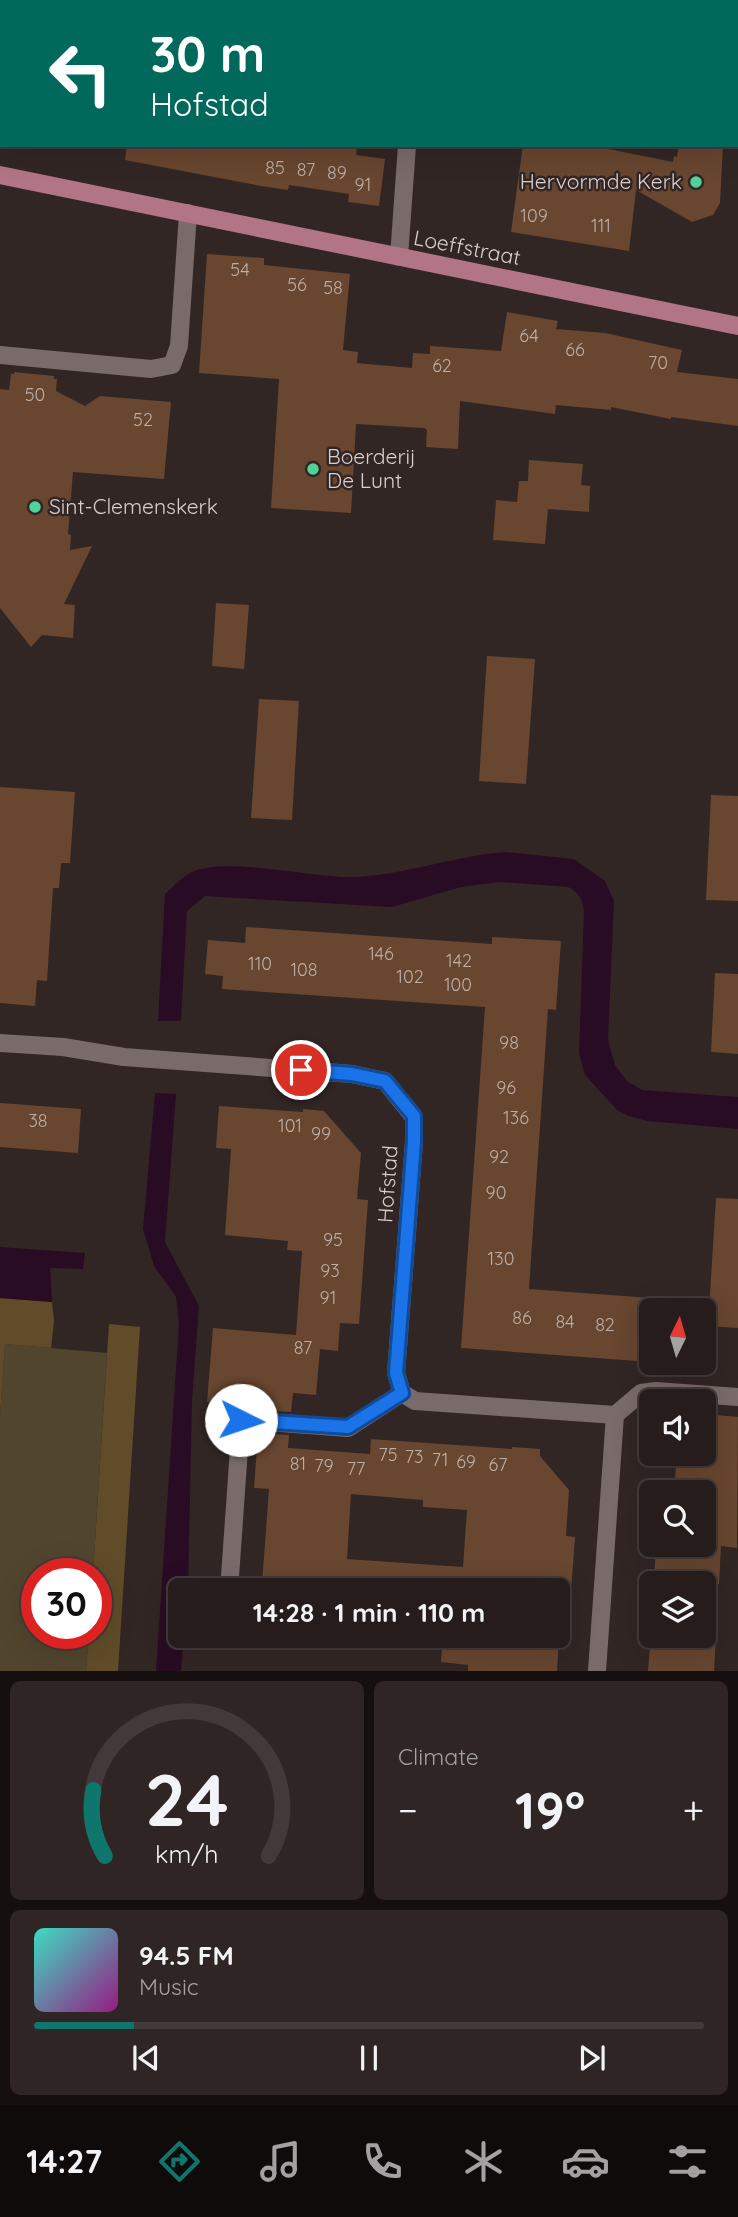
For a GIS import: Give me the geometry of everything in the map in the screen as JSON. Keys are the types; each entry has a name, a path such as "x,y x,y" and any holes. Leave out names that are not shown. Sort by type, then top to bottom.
{"main road":[{"name":"Loeffstraat","path":"0,175 738,326"}],"street":[{"path":"399,257 407,147"},
{"path":"0,355 151,369 172,365 179,346 188,214"},
{"name":"Hofstad","path":"0,1043 63,1047 124,1057 352,1074 385,1081 414,1116 396,1373 402,1393"},
{"path":"230,1578 241,1420 348,1427 402,1393 415,1401 615,1415 641,1393 656,1391 738,1397"},
{"path":"597,1671 615,1415"}],"shaded area":[{"path":"505,852 574,859 605,881 614,901 608,1040 615,1065 627,1081 642,1090 738,1097 738,1129 648,1121 628,1116 617,1110 585,1075 579,1053 584,911 579,896 568,887 500,882 461,887 392,907 205,896 187,911 181,1021 158,1021 165,894 190,873 224,866 356,877"},
{"path":"155,1093 176,1094 165,1242 199,1306 192,1400 188,1578 168,1578 168,1648 183,1648 181,1671 156,1671 179,1324 176,1297 154,1266 143,1229"},
{"path":"0,1247 85,1253 83,1269 50,1268 52,1302 0,1298"},
{"path":"0,1298 52,1302 54,1321 51,1348 5,1344 0,1416"},
{"path":"109,1324 140,1327 118,1671 86,1671 88,1649 112,1649 112,1558 94,1558"},
{"path":"5,1344 107,1353 94,1558 21,1558 21,1649 88,1649 86,1671 0,1671 0,1416"}],"building":[{"path":"127,147 357,147 356,155 385,159 379,206 348,202 349,194 289,185 288,190 261,186 125,160"},
{"path":"523,147 598,147 673,162 679,147 723,147 720,203 713,215 692,222 636,190 629,251 511,232"},
{"path":"207,254 264,258 264,265 350,274 343,350 358,352 357,363 412,368 413,353 430,354 430,346 501,351 507,312 558,321 556,329 605,333 682,350 677,372 738,379 738,426 671,419 611,407 611,410 556,405 555,414 460,401 458,449 426,447 427,430 424,428 356,424 351,513 271,508 279,379 199,373"},
{"name":"Sint-Clemenskerk","path":"14,372 54,376 54,379 57,379 56,391 85,406 100,396 171,402 164,479 73,472 68,534 71,535 70,550 92,546 64,604 75,605 73,638 42,635 31,647 0,608 0,389 9,390 11,374"},
{"path":"529,460 583,464 581,485 590,486 589,512 548,509 545,544 493,540 496,500 517,502 519,481 528,481"},
{"path":"216,603 249,605 244,669 212,666"},
{"path":"487,656 535,659 526,784 479,781"},
{"path":"259,699 299,701 292,820 251,818"},
{"path":"0,787 75,792 70,863 61,863 59,888 53,888 47,981 37,980 35,1006 0,1003"},
{"path":"711,795 738,796 738,901 706,900"},
{"path":"246,927 492,944 492,937 561,941 556,1010 548,1009 529,1289 651,1298 639,1298 639,1361 461,1348 485,1007 222,989 223,976 205,974 208,940 245,943"},
{"path":"715,973 738,974 738,1054 711,1052"},
{"path":"0,1103 81,1109 78,1153 0,1147"},
{"path":"219,1106 324,1111 361,1153 357,1199 368,1200 359,1324 340,1323 338,1351 320,1349 316,1395 293,1393 291,1412 259,1410 260,1406 207,1402 213,1328 296,1335 302,1251 287,1250 288,1241 225,1235 231,1149 216,1148"},
{"path":"716,1198 738,1199 738,1328 716,1327 716,1298 710,1298"},
{"path":"716,1415 738,1417 737,1548 721,1546 719,1584 716,1584 716,1571 655,1571 655,1557 716,1557 716,1480 675,1480 676,1466 716,1466"},
{"path":"258,1433 289,1435 288,1448 370,1454 371,1439 540,1449 540,1456 569,1490 566,1536 575,1537 571,1591 570,1578 262,1578 269,1489 254,1488","holes":["351,1494 423,1500 423,1507 467,1510 463,1567 347,1559"]},
{"path":"442,1648 558,1648 557,1671 468,1671 468,1665 441,1662"},
{"path":"650,1648 715,1648 714,1671 648,1671"}],"place":[{"name":"Hervormde Kerk","path":"696,182"},
{"name":"Boerderij De Lunt","path":"313,469"},
{"name":"Sint-Clemenskerk","path":"35,507"}],"route":[{"path":"241,1420 348,1427 402,1393 396,1373 414,1116 385,1081 352,1074 301,1070"}]}
